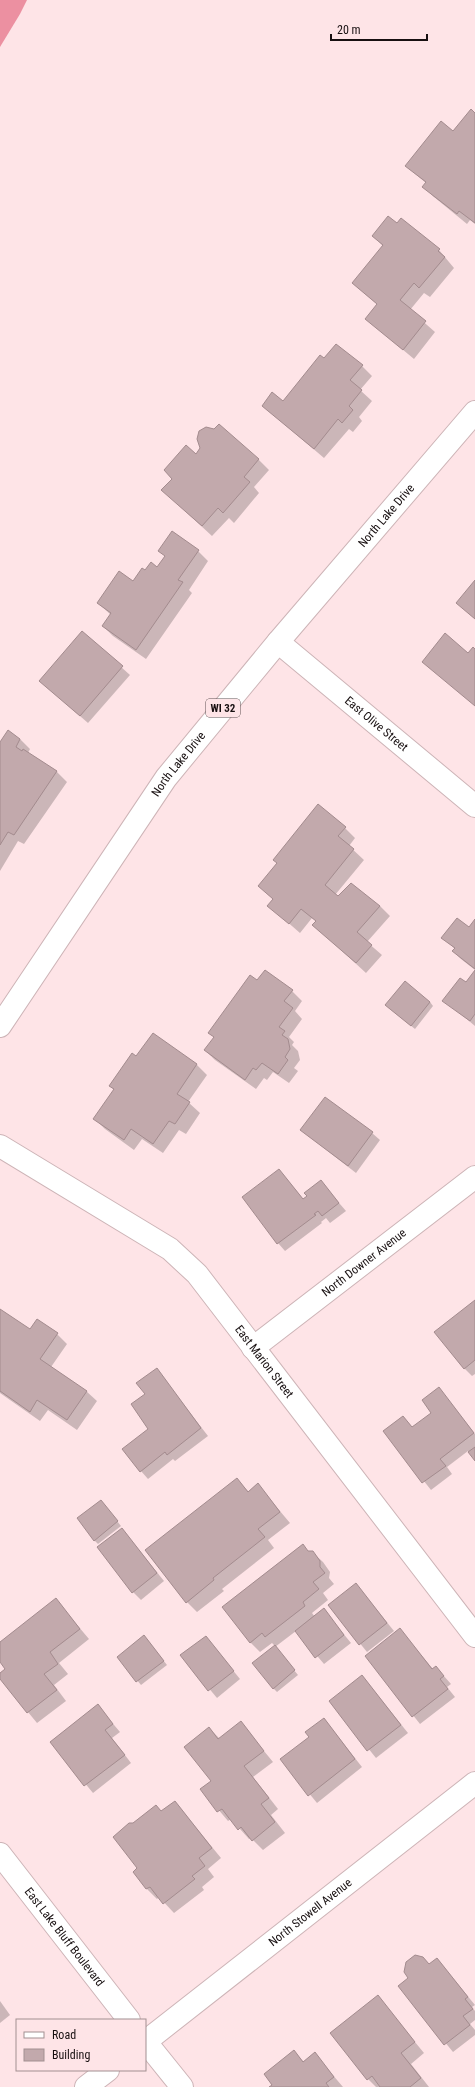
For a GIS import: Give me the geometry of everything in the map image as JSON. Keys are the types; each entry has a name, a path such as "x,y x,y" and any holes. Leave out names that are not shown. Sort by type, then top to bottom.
{"street":[{"name":"North Lake Drive","path":"0,1026 166,778 278,642 475,412"},
{"name":"East Olive Street","path":"278,642 475,806"},
{"name":"East Marion Street","path":"0,1146 170,1249 197,1274 475,1636"},
{"name":"North Downer Avenue","path":"253,1348 475,1178"},
{"name":"North Stowell Avenue","path":"146,2040 475,1783"},
{"name":"East Lake Bluff Boulevard","path":"0,1854 128,2019"},
{"path":"146,2042 182,2087"},
{"path":"86,2087 107,2071"}],"shaded area":[{"path":"0,0 27,0 0,47"}],"building":[{"path":"471,109 475,113 475,223 459,211 457,214 422,187 426,182 405,166 441,121 453,131"},
{"path":"388,216 397,223 401,218 440,249 438,251 445,257 419,288 414,283 400,300 426,321 403,350 365,319 377,304 352,283 383,245 372,236"},
{"path":"336,344 363,365 350,380 362,390 349,406 353,410 342,423 338,419 314,449 262,406 272,392 283,401 320,355 324,358"},
{"path":"219,424 259,459 244,477 250,482 223,513 218,508 202,526 161,490 172,479 164,470 186,445 196,454 200,448 197,439 199,431 206,427 214,429"},
{"path":"172,531 199,550 178,580 183,582 136,650 102,626 111,613 97,603 119,571 133,581 142,568 145,570 151,562 157,567 165,556 158,551"},
{"path":"475,580 475,619 456,603"},
{"path":"82,631 123,666 80,716 39,681"},
{"path":"445,633 468,653 473,647 475,649 475,706 422,662"},
{"path":"8,730 20,739 16,747 22,751 23,749 57,771 14,835 8,832 0,845 0,742"},
{"path":"318,804 346,827 338,836 354,849 325,885 338,896 351,883 380,906 357,932 372,945 356,963 312,925 316,921 301,909 289,924 267,906 273,899 258,886 277,863 273,860"},
{"path":"457,918 469,927 475,919 475,969 452,951 455,948 441,938"},
{"path":"265,970 293,990 284,1001 293,1008 279,1027 285,1031 282,1035 288,1039 290,1049 285,1057 288,1060 278,1074 262,1063 256,1070 253,1068 245,1080 204,1050 214,1037 208,1033 250,975 257,980"},
{"path":"475,970 475,1014 470,1021 442,1001 460,978 466,982"},
{"path":"405,981 430,1002 411,1026 385,1005"},
{"path":"153,1033 197,1064 177,1094 190,1102 175,1124 169,1121 153,1144 131,1129 124,1140 93,1119 114,1089 109,1086 132,1053 136,1056"},
{"path":"325,1097 373,1132 348,1166 300,1130"},
{"path":"279,1169 303,1199 307,1196 304,1193 321,1180 339,1203 322,1216 318,1211 314,1214 316,1215 277,1244 242,1197"},
{"path":"475,1300 475,1360 464,1369 434,1332"},
{"path":"0,1309 30,1329 37,1319 58,1333 40,1359 87,1391 67,1420 37,1400 30,1412 0,1391"},
{"path":"157,1368 201,1428 167,1455 165,1452 140,1472 122,1449 148,1429 131,1404 145,1394 136,1383"},
{"path":"439,1387 474,1433 440,1459 446,1466 422,1483 383,1431 403,1416 412,1427 431,1413 422,1400"},
{"path":"475,1447 475,1461 468,1452"},
{"path":"237,1478 248,1492 258,1483 280,1512 258,1529 265,1537 213,1578 214,1580 186,1603 145,1550"},
{"path":"101,1500 118,1521 94,1541 77,1518"},
{"path":"122,1528 157,1573 132,1593 97,1547"},
{"path":"303,1544 308,1551 313,1551 320,1561 320,1567 325,1573 313,1582 319,1589 303,1602 305,1606 265,1637 262,1633 250,1643 222,1607"},
{"path":"356,1583 387,1623 359,1645 328,1605"},
{"path":"56,1598 80,1629 50,1652 58,1664 44,1674 57,1690 27,1713 0,1679 0,1673 5,1669 0,1662 0,1642"},
{"path":"324,1608 344,1635 315,1658 295,1631"},
{"path":"400,1628 432,1669 436,1666 444,1676 440,1679 448,1689 412,1717 365,1656"},
{"path":"144,1635 164,1661 136,1682 117,1657"},
{"path":"206,1636 234,1671 208,1691 180,1655"},
{"path":"275,1645 295,1670 273,1689 252,1663"},
{"path":"362,1675 401,1725 367,1751 329,1701"},
{"path":"98,1704 113,1724 105,1730 125,1755 84,1786 50,1742"},
{"path":"324,1718 355,1759 308,1796 280,1759 309,1737 305,1732"},
{"path":"241,1721 264,1751 244,1766 269,1798 261,1804 275,1822 252,1841 241,1827 238,1830 222,1809 217,1812 200,1789 211,1781 184,1747 209,1727 218,1739"},
{"path":"175,1801 212,1848 199,1858 205,1866 192,1876 195,1879 163,1904 150,1887 146,1889 133,1872 137,1868 113,1837 129,1823 133,1823 156,1805 161,1811"},
{"path":"415,1955 423,1957 429,1964 437,1958 468,1997 465,1999 473,2009 463,2016 470,2025 444,2045 398,1986 408,1978 404,1972 406,1962"},
{"path":"378,1995 415,2042 401,2053 421,2078 410,2087 380,2087 372,2076 367,2080 330,2033"},
{"path":"294,2050 303,2062 315,2052 334,2077 326,2083 329,2087 269,2087 272,2085 264,2074"}]}
